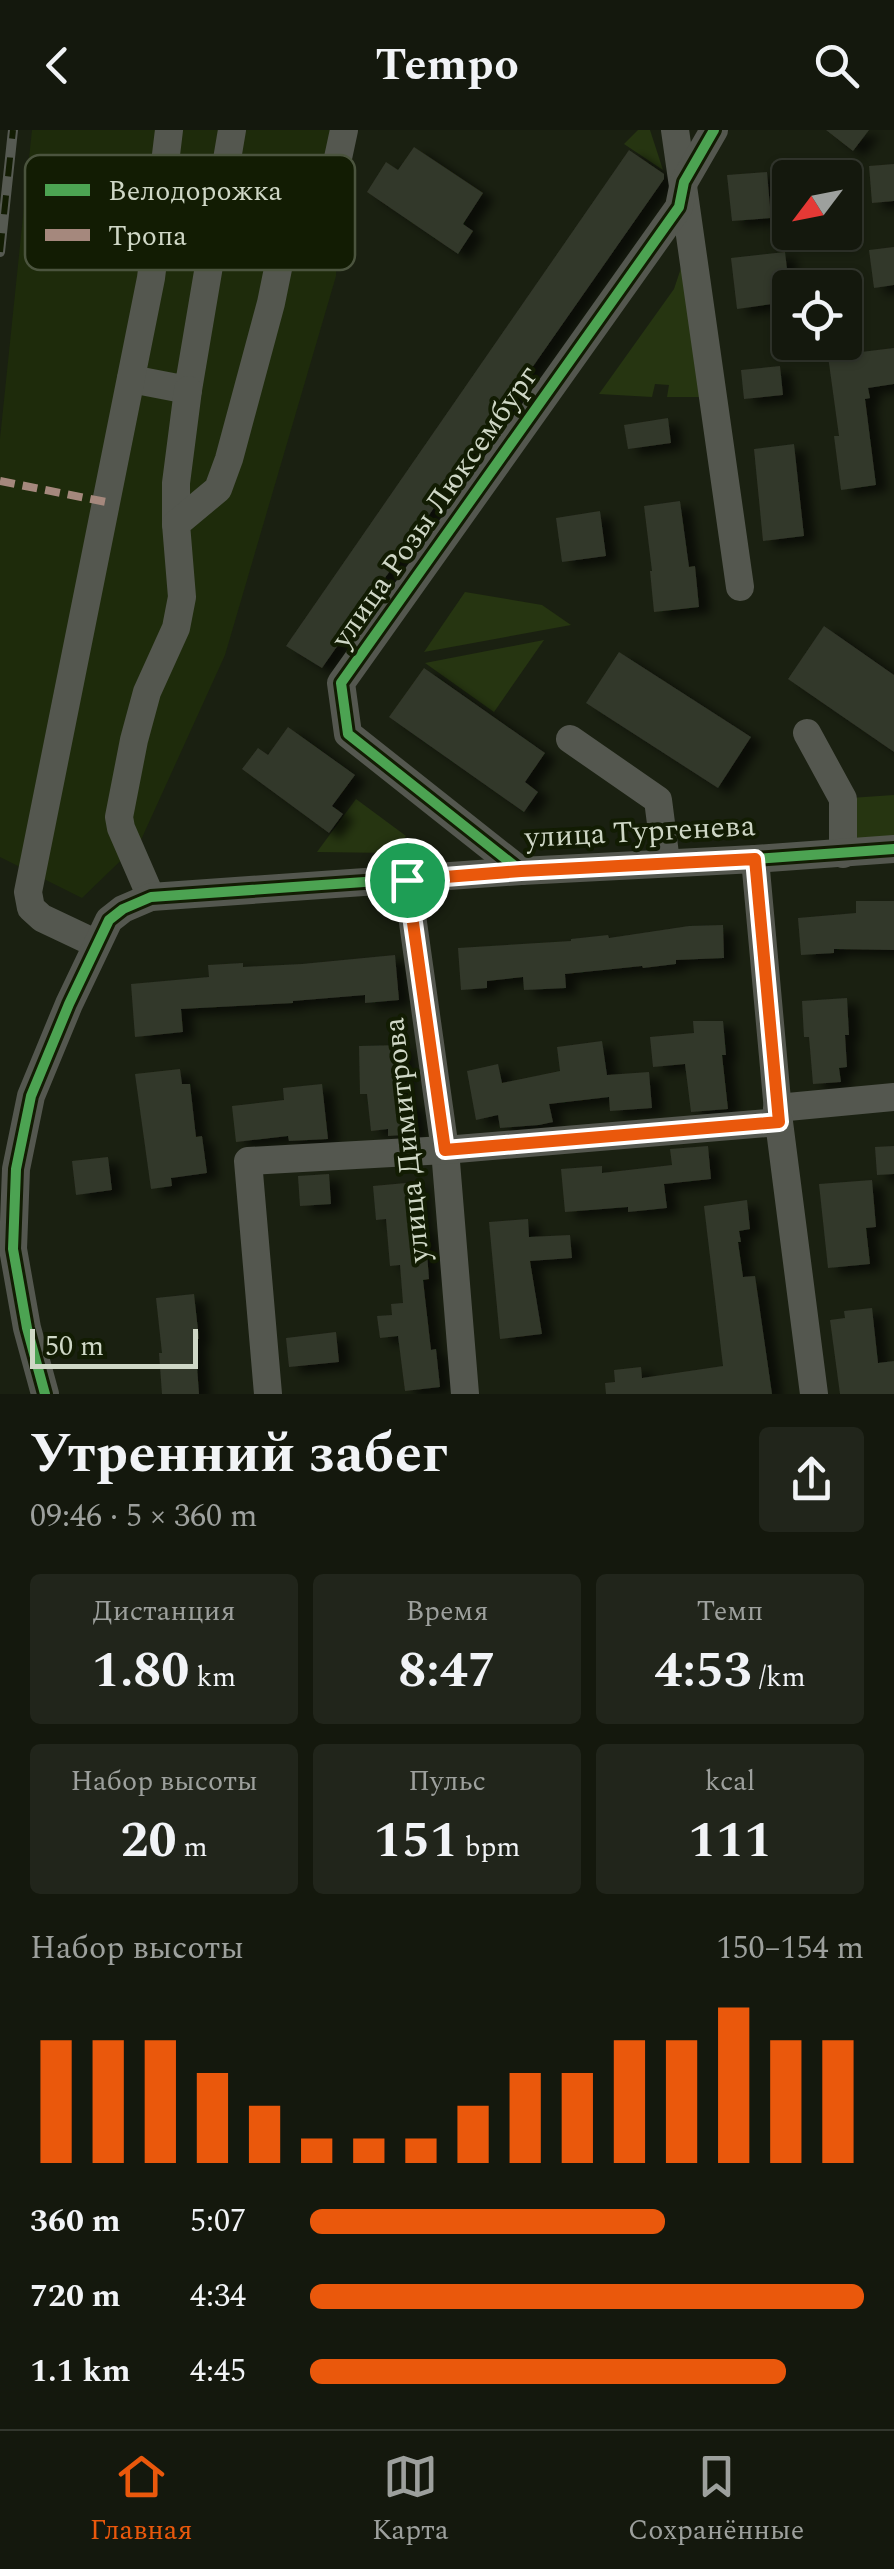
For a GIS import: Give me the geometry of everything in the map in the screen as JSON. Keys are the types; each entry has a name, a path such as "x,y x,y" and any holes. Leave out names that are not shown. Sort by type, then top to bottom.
{"street":[{"path":"166,155 169,130"},
{"path":"228,155 232,130"},
{"path":"339,155 344,130"},
{"path":"675,130 740,586"},
{"name":"улица Розы Люксембург","path":"521,871 348,734 340,683 678,207 684,182 714,130"},
{"path":"97,944 42,918 31,908 28,892 152,270"},
{"path":"45,1394 27,1328 13,1249 16,1169 31,1096 97,944 109,920 150,897 121,828 120,816 147,692 176,628 182,597 176,482 208,270"},
{"path":"176,524 218,489 278,270"},
{"path":"132,379 188,390"},
{"path":"807,733 843,798 843,854"},
{"path":"570,739 658,800 666,862"},
{"name":"улица Тургенева","path":"150,897 894,849"},
{"path":"755,859 778,1115 814,1394"},
{"name":"улица Димитрова","path":"407,880 445,1150 465,1394"},
{"path":"268,1394 248,1161 445,1150 778,1115 894,1097"}],"shaded area":[{"path":"32,130 341,130 340,155 29,155"},
{"path":"638,130 650,130 663,170 624,144"},
{"path":"25,198 25,270 336,270 225,655 140,842 82,898 0,857 0,439"},
{"path":"687,250 703,397 667,397 669,385 655,384 652,397 599,394 674,289"},
{"path":"465,592 542,605 571,625 424,652"},
{"path":"544,640 494,712 425,663"},
{"path":"894,795 894,841 853,843 850,798"},
{"path":"356,799 406,836 394,853 317,852"}],"building":[{"path":"826,130 869,130 853,151"},
{"path":"414,147 483,193 463,224 473,231 458,254 367,192 386,162 398,170"},
{"path":"629,150 664,174 664,179 322,668 286,646"},
{"path":"894,164 894,201 872,203 869,166"},
{"path":"767,172 771,218 732,221 727,175"},
{"path":"894,247 894,285 874,288 869,250"},
{"path":"785,252 787,270 772,270 772,304 737,309 731,258"},
{"path":"894,348 894,384 868,388 870,398 865,399 876,485 841,490 834,436 839,436 829,360 862,360 862,352"},
{"path":"780,366 783,395 744,399 741,370"},
{"path":"668,418 671,443 628,449 624,425"},
{"path":"794,444 804,536 763,541 754,449"},
{"path":"680,501 689,567 695,566 699,607 654,612 644,506"},
{"path":"600,511 606,556 562,562 556,518"},
{"path":"824,626 894,675 894,752 788,679"},
{"path":"619,652 751,737 718,788 586,703"},
{"path":"424,668 545,753 525,782 538,792 524,812 389,717"},
{"path":"288,727 355,775 332,806 343,814 329,833 242,769 258,748 268,755"},
{"path":"856,901 894,901 894,950 834,949 834,953 801,955 798,918 856,913"},
{"path":"723,925 724,958 565,974 566,988 524,990 523,977 487,981 487,988 461,990 458,948 608,935 609,938"},
{"path":"395,955 399,1000 365,1003 365,995 181,1009 183,1032 135,1037 131,984 209,977 208,965 302,964"},
{"path":"847,998 847,1067 839,1068 841,1082 813,1084 802,1001"},
{"path":"693,1021 723,1021 728,1109 691,1112 685,1064 653,1067 650,1037 694,1033"},
{"path":"602,1041 607,1075 649,1072 652,1108 610,1111 609,1097 549,1104 553,1122 539,1125 500,1128 498,1115 476,1120 467,1071 498,1064 502,1083 560,1071 557,1047"},
{"path":"402,1045 404,1103 412,1102 416,1134 388,1136 388,1129 371,1131 367,1094 360,1094 359,1046"},
{"path":"180,1069 182,1084 190,1084 196,1137 202,1136 207,1173 171,1178 172,1186 151,1189 135,1074"},
{"path":"322,1084 328,1139 289,1141 288,1136 236,1142 232,1106 284,1100 283,1088"},
{"path":"708,1146 711,1179 664,1184 667,1208 565,1212 561,1169 602,1166 602,1173 672,1165 670,1149"},
{"path":"894,1146 894,1174 877,1175 875,1147"},
{"path":"108,1157 112,1190 76,1195 72,1161"},
{"path":"329,1174 331,1204 300,1206 298,1176"},
{"path":"872,1180 876,1227 866,1228 870,1264 828,1268 819,1184"},
{"path":"417,1182 429,1279 423,1280 431,1350 436,1349 440,1387 405,1391 398,1336 380,1338 377,1316 392,1315 391,1304 403,1303 400,1265 390,1266 386,1219 376,1220 373,1186"},
{"path":"747,1200 750,1229 739,1231 738,1242 743,1277 755,1276 772,1394 606,1394 605,1383 615,1382 614,1370 641,1367 642,1378 723,1366 704,1206"},
{"path":"528,1219 529,1237 570,1235 572,1258 530,1261 542,1334 500,1339 489,1222"},
{"path":"194,1294 199,1394 162,1394 156,1298"},
{"path":"872,1308 878,1363 894,1361 894,1394 840,1394 830,1320 845,1318 844,1311"},
{"path":"336,1332 339,1362 289,1367 286,1338"}],"railway":[{"path":"0,252 13,130"}],"marked path":[{"path":"0,481 106,502"}],"cycle path":[{"path":"521,871 348,734 341,683 679,207 684,182 714,130"},
{"path":"45,1394 27,1328 13,1249 16,1169 31,1096 109,920 123,909 151,897 894,849"}],"route":[{"path":"755,859 779,1122 445,1150 407,880 755,859"}]}
